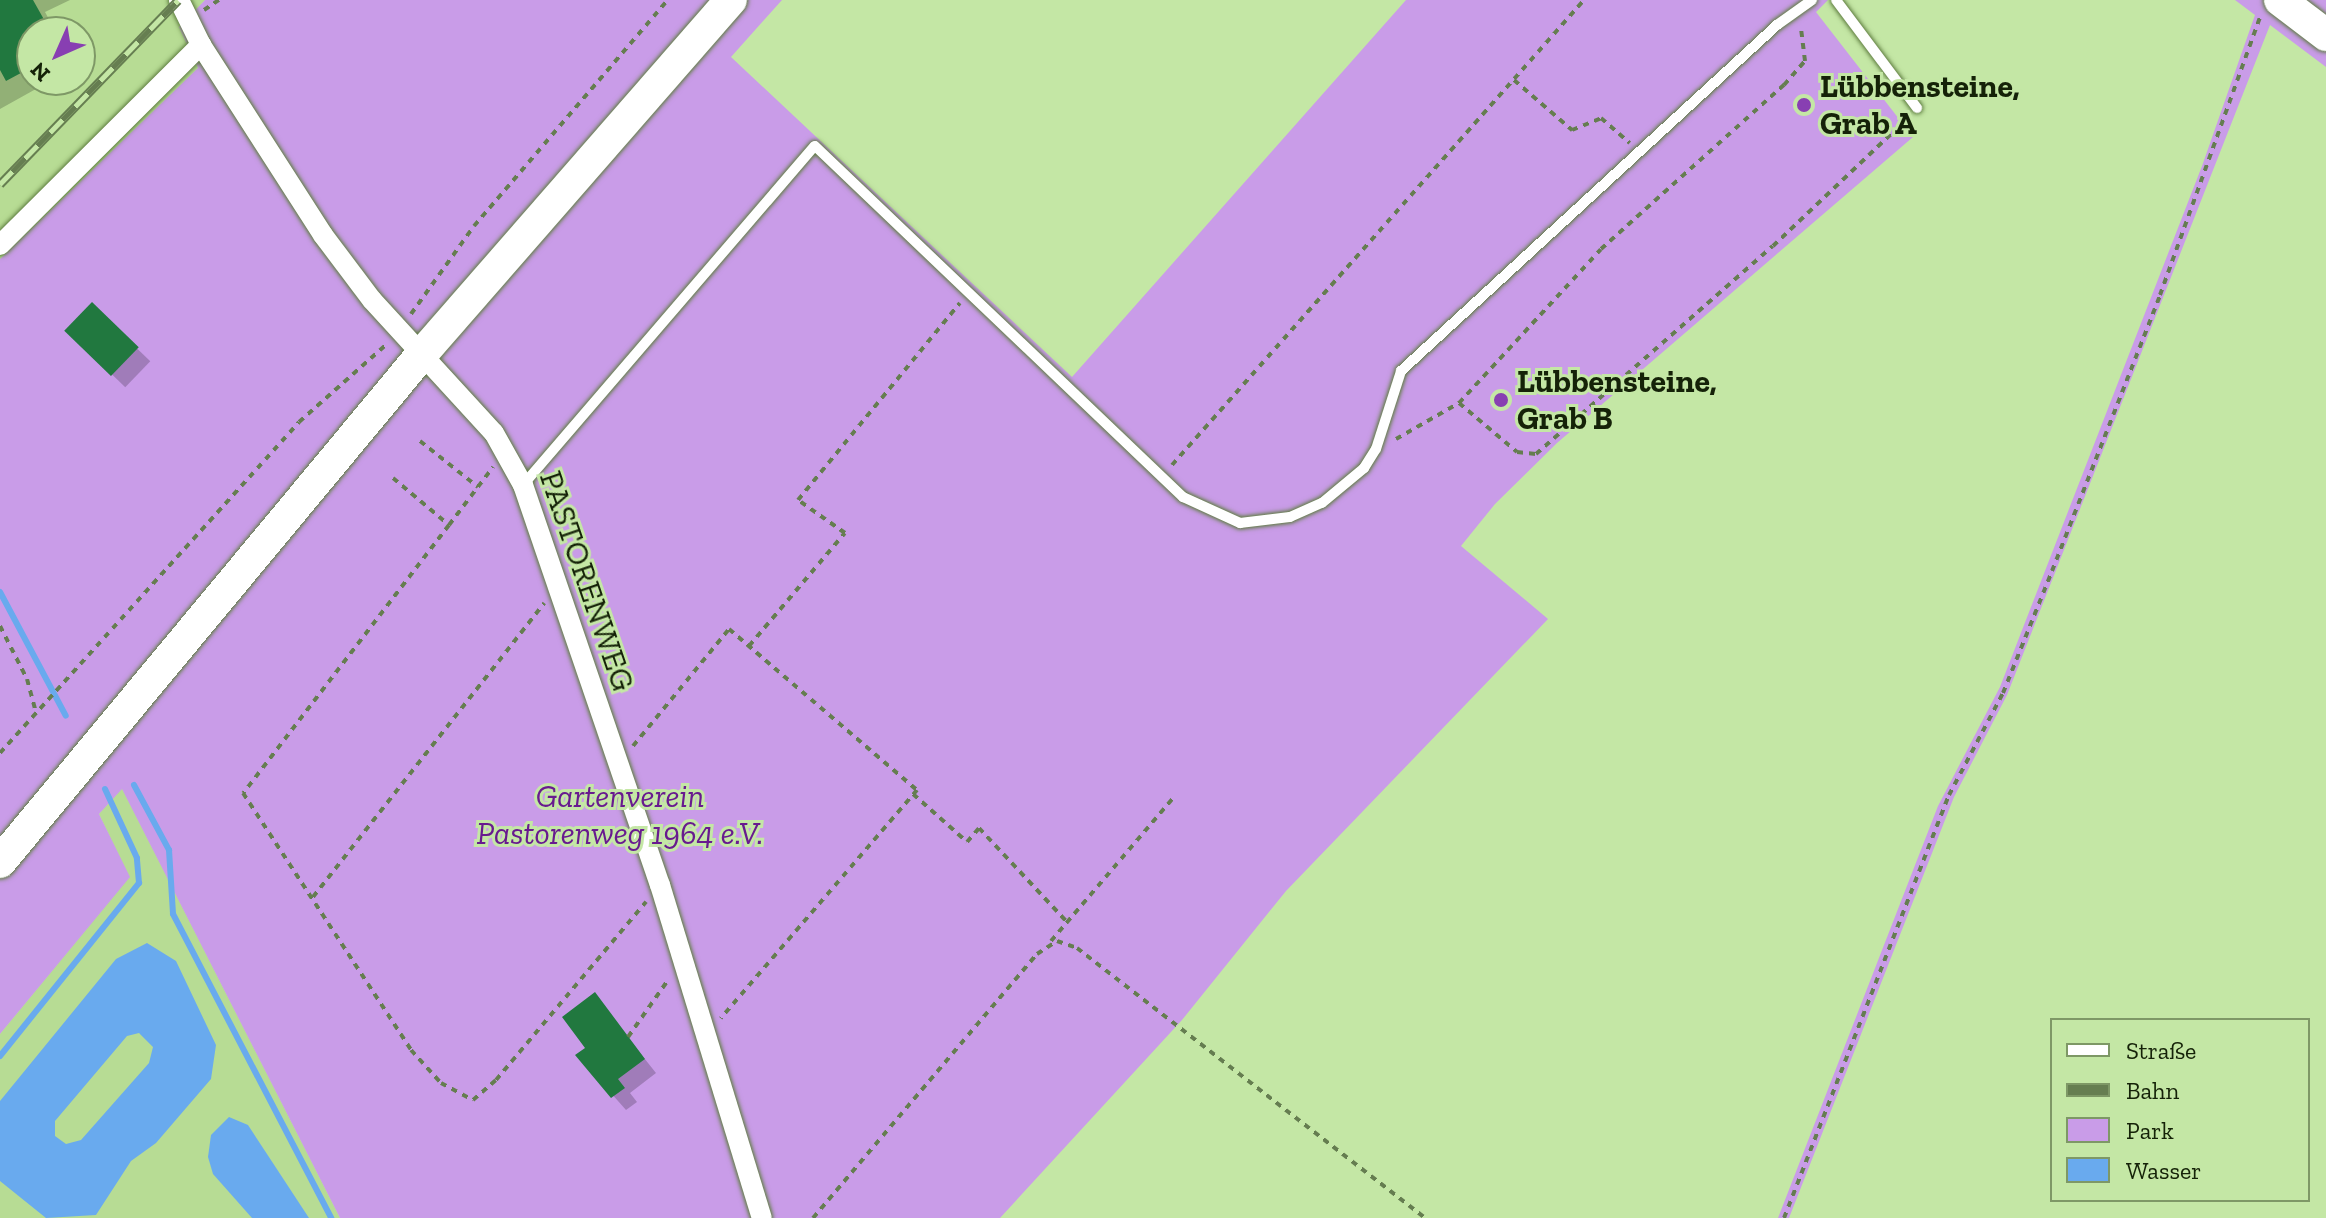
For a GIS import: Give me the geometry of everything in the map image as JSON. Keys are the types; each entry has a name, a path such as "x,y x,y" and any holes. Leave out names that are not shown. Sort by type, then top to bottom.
{"main road":[{"path":"0,862 422,354 731,0"},
{"path":"2280,0 2326,35"}],"street":[{"name":"PASTORENWEG","path":"179,0 201,45 323,235 399,329 458,389 506,450 523,485 684,958 762,1218"},
{"path":"0,245 201,45"}],"lane":[{"path":"523,485 815,146 1183,497 1222,518 1263,523 1322,503 1364,468 1376,449 1401,371 1797,10 1812,0"},
{"path":"1836,0 1917,108"}],"path":[{"path":"0,753 299,422 399,329 474,226 668,0"},
{"path":"1162,476 1584,0"},
{"path":"1784,1218 1949,795 2003,693 2052,571 2160,295 2266,0"},
{"path":"1376,449 1459,403 1601,249 1794,73 1805,61 1797,10"},
{"path":"1514,80 1572,130 1601,118 1641,152"},
{"path":"1459,403 1517,452 1536,454 1783,237 1917,108"},
{"path":"749,646 845,533 798,500 969,292"},
{"path":"420,441 478,487"},
{"path":"506,450 243,793 411,1050 441,1083 473,1100 496,1080 660,885"},
{"path":"393,478 449,525"},
{"path":"313,897 558,585"},
{"path":"0,628 27,679 36,713"},
{"path":"618,764 729,629 917,790 708,1034"},
{"path":"913,794 967,842 979,828 1067,922"},
{"path":"813,1218 1174,797"},
{"path":"1049,944 1077,948 1425,1218"},
{"path":"628,1037 684,958"}],"shaded area":[{"path":"0,0 205,0 179,27 198,68 0,259"},
{"path":"122,788 340,1218 0,1218 0,1034 129,877 99,814"}],"green space":[{"name":"Gartenverein Pastorenweg 1964 e.V.","path":"205,0 782,0 731,57 1072,377 1406,0 1828,0 1816,12 1913,137 1557,443 1495,504 1461,546 1548,619 1286,891 1182,1020 1000,1218 340,1218 122,789 99,814 130,877 0,1034 0,259 198,68 179,27"},
{"path":"2235,0 2326,0 2326,67 2270,25 2007,695 1954,797 1789,1218 1778,1218 1938,806 2000,687 2202,166 2255,15"}],"water":[{"path":"147,943 176,961 216,1045 211,1079 156,1143 131,1161 96,1215 46,1218 0,1181 0,1101 116,959","holes":["139,1033 153,1047 149,1063 81,1140 66,1144 55,1136 55,1121 127,1036"]},
{"path":"229,1117 248,1125 309,1218 252,1218 213,1174 208,1157 211,1135"}],"building":[{"path":"0,0 33,0 42,16 16,16 16,76 6,81 0,70"},
{"path":"92,302 139,347 111,376 64,331"},
{"path":"595,992 645,1059 618,1079 625,1088 611,1098 575,1055 585,1048 562,1017"}],"waterway":[{"path":"0,592 66,716"},
{"path":"134,785 169,850 173,914 331,1218"},
{"path":"0,1056 139,883 137,858 105,789"}],"railway":[{"path":"0,184 178,0"}],"place":[{"name":"Lübbensteine, Grab A","path":"1804,105"},
{"name":"Lübbensteine, Grab B","path":"1501,400"}]}
